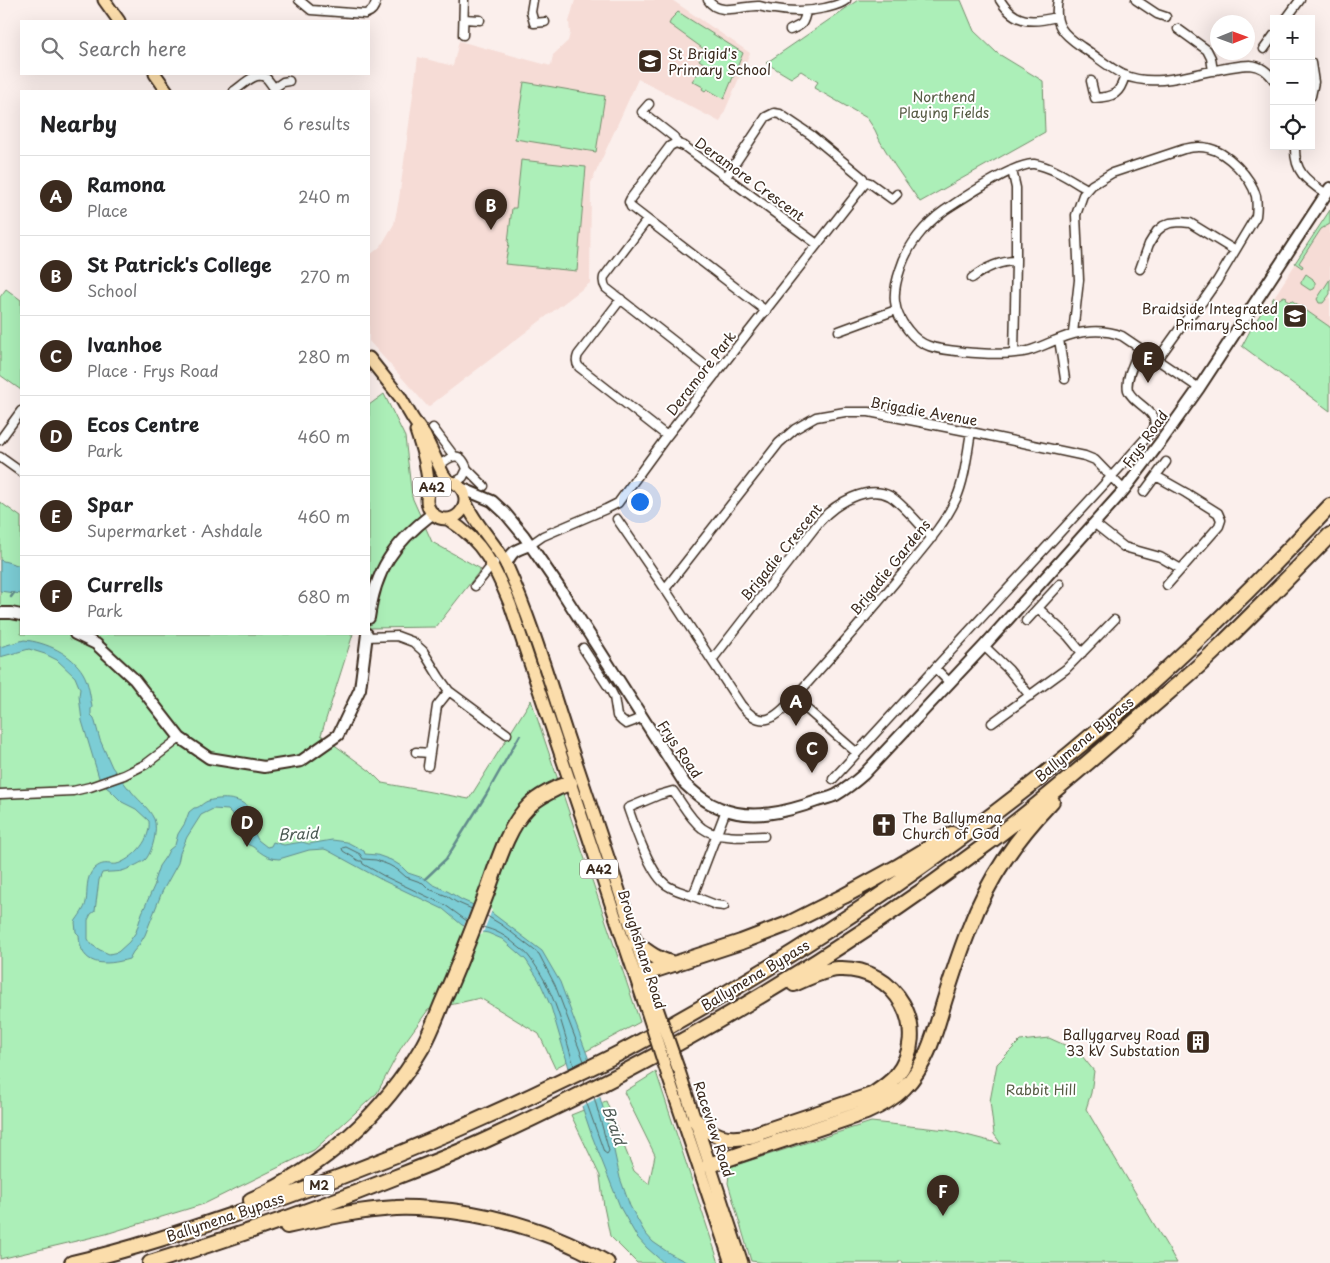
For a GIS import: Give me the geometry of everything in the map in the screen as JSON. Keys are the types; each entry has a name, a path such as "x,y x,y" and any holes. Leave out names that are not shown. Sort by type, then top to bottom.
{"highway":[{"name":"Ballymena Bypass","path":"72,1263 190,1230 346,1175 413,1149 558,1083 627,1049 761,973 884,894 1043,776 1190,648 1273,566 1330,506"},
{"name":"Ballymena Bypass","path":"150,1263 355,1194 484,1141 608,1080 738,1009 804,970 932,884 1087,764 1219,648 1330,535"},
{"path":"704,1166 866,1112 881,1105 904,1088 915,1073 931,1044 954,969 970,926 997,871 1010,850 1087,764"},
{"path":"641,975 741,942 788,924 844,896 943,840 1043,776"},
{"path":"190,1230 268,1192 326,1157 383,1103 424,1044 470,937 501,854 514,826 528,807 547,794 570,783"},
{"path":"636,943 660,960 676,964"},
{"path":"695,1120 716,1136 729,1139 750,1136 872,1095 885,1087 896,1076 909,1048 909,1018 903,1004 894,991 881,980 868,973 856,970 841,969 823,972 738,1009"},
{"path":"211,1244 331,1216 397,1208 450,1210 476,1214 523,1226 591,1254 607,1263"}],"main road":[{"path":"104,0 118,20"},
{"path":"156,75 166,90"},
{"name":"A42","path":"370,359 400,397 425,436 439,466 459,491 460,514 449,520 440,519 432,514 427,504 426,462 413,419"},
{"name":"A42","path":"428,493 431,488 442,481 459,491"},
{"name":"Broughshane Road","path":"459,491 471,514 495,545 510,604 570,783 641,975 668,1076 704,1166"},
{"name":"Broughshane Road","path":"449,520 471,535 482,549 500,562 521,600 636,943 641,975"},
{"path":"570,783 580,785 586,790"},
{"name":"Raceview Road","path":"651,1008 678,1068 695,1120 704,1166 736,1262"}],"street":[{"path":"299,0 311,10 365,14 372,11 376,0"},
{"path":"463,35 464,0"},
{"path":"533,0 531,12 534,23 545,22"},
{"path":"708,0 712,5 721,9 759,6"},
{"path":"744,0 759,6 806,11 838,5 846,0"},
{"path":"1000,0 1008,11 1021,19 1037,21 1057,18"},
{"path":"1058,0 1057,18 1060,28 1072,40 1124,75 1160,80 1244,65 1254,65 1263,69 1270,76"},
{"path":"1289,15 1300,0"},
{"path":"1138,1 1157,14 1166,16"},
{"path":"790,30 799,27 804,22 806,11"},
{"path":"464,19 480,20"},
{"path":"1178,29 1207,50 1211,58 1213,71"},
{"path":"1264,49 1270,41"},
{"path":"235,90 259,75 266,78 274,88 283,82 289,82"},
{"path":"1091,81 1095,98 1106,97 1113,95 1119,90 1122,86 1124,75"},
{"path":"649,104 642,112 674,137 677,143"},
{"path":"726,177 766,117 774,113 781,115 811,134 863,178 864,181 870,183 892,199 897,194"},
{"name":"Deramore Crescent","path":"766,311 632,208 630,199 670,146 677,143 684,146 817,244"},
{"path":"1073,333 1079,280 1076,215 1087,189 1112,173 1148,160 1191,148 1211,149 1229,159 1249,181 1256,197 1256,216 1217,281 1158,359"},
{"path":"1295,150 1295,160 1300,170 1310,182 1328,191"},
{"path":"1087,189 1061,174 1028,164 1012,170 945,210 922,230 906,256 899,272 895,291 896,310 899,319 917,340 930,346 938,349 988,354 1014,354 1032,350 1073,333 1115,334 1122,336 1158,359 1199,388"},
{"path":"1012,170 1016,188 1014,354"},
{"name":"Deramore Park","path":"530,545 543,536 615,505 863,186 864,181"},
{"name":"Frys Road","path":"459,491 483,491 501,508 530,545 561,590 685,784 696,795 708,803 726,810 751,815 774,813 802,807 834,795 864,774 1095,524 1124,490 1199,388 1328,191"},
{"path":"647,220 604,277 604,284 606,288 716,374"},
{"path":"1140,269 1149,244 1157,231 1170,223 1190,223 1234,250"},
{"path":"972,278 991,266 1016,261"},
{"path":"621,299 578,356 577,364 667,436"},
{"path":"840,331 896,310"},
{"path":"1059,339 1065,379"},
{"name":"Frys Road","path":"833,779 1152,430 1155,424 1154,417 1134,399 1128,390 1128,379 1140,348"},
{"path":"0,440 20,412"},
{"name":"Brigadie Avenue","path":"665,589 779,443 795,429 816,417 845,412 869,412 1089,457 1095,460 1124,490"},
{"path":"433,428 454,456 464,462 466,470 483,491"},
{"name":"Brigadie Gardens","path":"617,519 746,712 752,716 764,719 773,718 794,698 868,615 932,538 956,498 971,432"},
{"path":"439,466 448,458 454,456"},
{"path":"0,457 20,471"},
{"path":"1144,492 1166,462"},
{"path":"459,491 466,470"},
{"path":"1156,476 1186,493 1221,517 1219,526 1167,585"},
{"name":"Brigadie Crescent","path":"712,660 820,521 834,507 844,501 866,494 879,493 888,495 899,503 932,538"},
{"path":"370,611 376,584 389,557 402,539 432,514"},
{"path":"1095,524 1124,547 1161,558 1181,569"},
{"path":"475,586 514,551 530,545"},
{"path":"1026,621 1060,584"},
{"path":"1038,608 1068,636 1082,653"},
{"path":"0,613 20,615"},
{"path":"992,723 1066,669 1114,620"},
{"path":"77,635 96,644 134,679 180,738 209,758 264,767 301,761 338,735 360,689 367,635 397,636 413,642 424,651 449,691 507,734"},
{"path":"984,646 1009,670 1030,696"},
{"path":"583,648 613,693 616,710 620,719 626,724 642,717"},
{"path":"935,668 950,682"},
{"path":"428,766 437,706 449,691"},
{"path":"794,698 857,753"},
{"path":"0,794 73,791 90,787 124,775 146,764 180,738"},
{"path":"416,752 430,753"},
{"path":"724,906 716,905 664,884 654,870 628,808 673,791 697,824 704,830 716,834 743,837 764,836"},
{"path":"693,896 726,810"}],"shaded area":[{"path":"575,0 672,0 750,53 720,122 638,79 591,183 590,283 428,407 370,342 370,255 381,246 394,224 418,57 453,66 459,41 551,66 553,55 568,41 570,33 569,22"},
{"name":"Braidside Integrated Primary School","path":"1330,210 1330,411 1242,346 1252,327 1267,304 1269,305"}],"green space":[{"name":"Northend Playing Fields","path":"858,0 961,0 974,31 997,53 1043,81 1045,132 920,202 895,166 867,118 814,88 818,82 801,71 791,78 766,63"},
{"path":"678,12 743,53 724,99 707,89 705,91 702,89 703,87 692,81 705,64 699,60 705,50 669,24"},
{"path":"524,82 605,96 596,152 515,139"},
{"path":"521,160 586,167 577,271 505,264 512,208 516,208"},
{"path":"1330,210 1330,224 1321,229 1299,263 1303,266 1302,268 1295,263"},
{"path":"1306,274 1315,282 1314,289 1310,290 1301,284"},
{"path":"1330,279 1330,294 1323,303 1319,303 1317,299"},
{"path":"6,289 20,299 20,389 0,375 0,297"},
{"name":"Braidside Integrated Primary School","path":"1284,296 1287,297 1286,300 1289,302 1291,300 1300,306 1299,309 1302,311 1304,309 1330,327 1330,411 1242,346 1267,304 1269,305 1274,297 1278,300"},
{"path":"384,394 405,437 412,497 432,542 481,569 436,627 370,628 370,404"},
{"path":"0,502 20,516 20,635 353,635 321,735 370,771 382,783 469,799 531,700 640,1022 555,1068 539,1034 480,998 428,1010 402,1046 377,1093 314,1150 204,1204 106,1234 0,1259"},
{"name":"Rabbit Hill","path":"1049,1038 1078,1051 1094,1071 1091,1093 1086,1109 1177,1263 903,1263 899,1261 899,1263 766,1263 751,1261 728,1183 730,1167 871,1122 947,1130 1001,1144 994,1134 990,1101 997,1064 1020,1041"},
{"path":"656,1072 719,1263 637,1263 610,1236 600,1176 571,1115 606,1101 634,1171 649,1184 655,1155 624,1092"}],"water":[{"path":"0,560 20,566 20,594 0,591"},
{"path":"24,640 41,643 58,650 78,666 88,685 92,707 91,715 94,718 100,740 112,767 128,788 149,810 155,823 153,845 145,860 122,871 102,873 99,880 95,911 88,920 88,939 92,945 109,954 118,952 129,942 136,932 155,884 154,881 159,866 169,850 175,845 178,834 189,812 206,802 219,799 232,799 248,807 254,819 255,834 258,840 267,847 271,846 273,842 284,845 302,842 309,844 332,840 347,842 364,851 365,854 377,855 391,860 408,873 426,879 462,900 492,913 542,951 560,982 588,1057 609,1128 620,1178 630,1206 645,1233 653,1242 688,1263 664,1263 637,1237 621,1209 592,1136 551,1007 539,980 526,960 502,939 462,925 443,909 382,880 327,850 309,850 279,859 268,857 252,846 244,844 243,824 228,810 213,809 201,815 187,837 178,863 162,892 145,935 129,959 103,963 89,959 80,946 75,922 85,905 89,876 101,864 120,863 132,856 148,834 149,821 136,809 122,802 100,781 82,721 80,689 75,677 57,660 29,649 0,657 0,647"}],"pier":[{"path":"474,902 492,910 482,935 463,928"},
{"path":"591,1057 602,1096 580,1107 567,1069"}],"waterway":[{"path":"11,597 14,593"},
{"path":"425,879 446,859 486,795 520,735"}],"place":[{"name":"St Brigid's Primary School","path":"650,61"},
{"name":"St Patrick's College","path":"491,230"},
{"name":"Braidside Integrated Primary School","path":"1295,316"},
{"name":"Spar","path":"1148,383"},
{"name":"Ramona","path":"796,726"},
{"name":"Ivanhoe","path":"812,773"},
{"name":"The Ballymena Church of God","path":"884,825"},
{"name":"Ecos Centre","path":"247,847"},
{"name":"Ballygarvey Road 33 kV Substation","path":"1198,1042"},
{"name":"Currells","path":"943,1216"}],"water label":[{"name":"Braid","path":"298,833"},
{"name":"Braid","path":"615,1125"}]}
